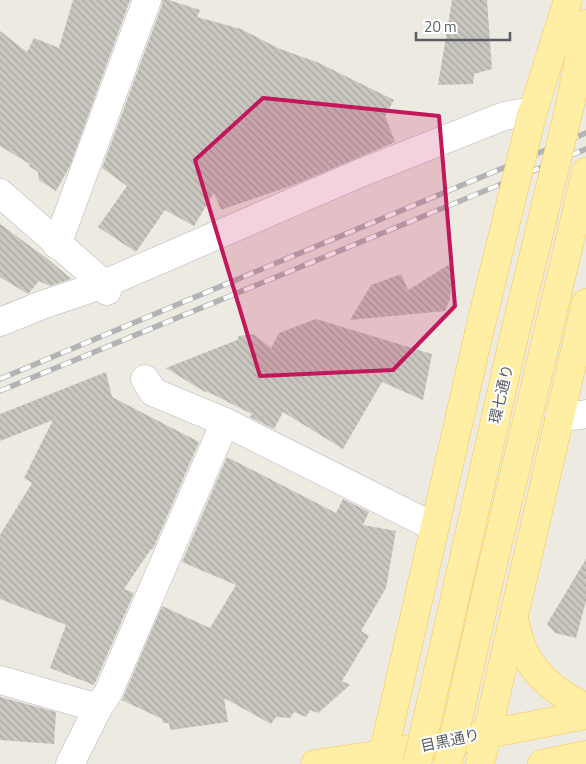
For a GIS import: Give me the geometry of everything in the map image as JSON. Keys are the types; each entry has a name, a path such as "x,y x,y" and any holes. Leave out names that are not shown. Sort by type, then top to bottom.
{"main road":[{"path":"382,759 478,337 533,111 568,0"},
{"name":"環七通り","path":"417,764 513,341 570,105 586,24"},
{"name":"環七通り","path":"448,764 488,585 586,172"},
{"path":"480,764 558,418 586,303"},
{"path":"514,618 524,652 531,664 564,696 586,707"},
{"name":"目黒通り","path":"314,764 382,759 487,733 586,715"},
{"path":"542,764 586,755"}],"street":[{"path":"57,244 147,0"},
{"path":"0,322 42,305 106,288 358,174 504,116 533,111"},
{"path":"0,193 106,288"},
{"path":"145,379 154,392 225,422 434,528"},
{"path":"558,418 586,414"},
{"path":"70,764 98,708 108,693 225,422"},
{"path":"0,680 98,708"}],"highlighted area":[{"path":"263,98 439,116 455,306 393,370 260,376 195,160"}],"building":[{"path":"73,0 130,0 70,166 56,191 39,180 38,172 29,166 30,164 0,146 0,31 27,52 34,38 59,48"},
{"path":"162,0 169,0 200,10 197,17 241,29 280,49 317,62 394,100 385,116 395,142 296,184 221,210 214,193 194,226 165,210 136,252 98,227 127,186 102,168 162,5"},
{"path":"452,0 487,0 492,69 474,74 473,84 438,85"},
{"path":"0,224 49,260 71,279 50,286 39,281 28,294 0,277"},
{"path":"453,262 450,299 445,311 350,320 371,285 401,274 408,290"},
{"path":"316,319 432,354 423,400 382,382 343,449 283,412 274,429 250,417 252,414 205,392 166,368 237,340 239,336 253,334 271,348 279,333"},
{"path":"106,372 112,397 199,442 153,549 151,549 124,589 134,593 94,685 50,668 66,625 0,599 0,535 32,483 24,478 53,420 0,441 0,414"},
{"path":"227,457 336,513 343,499 369,512 363,525 396,531 386,588 361,631 369,636 342,681 350,685 318,713 310,710 306,717 294,712 290,718 276,717 271,724 224,698 228,722 170,730 169,723 163,723 162,719 122,700 162,606 210,628 236,585 182,562"},
{"path":"586,559 586,601 576,638 555,633 547,624"},
{"path":"0,697 56,712 54,744 0,740"}],"railway":[{"path":"0,379 586,133"},
{"path":"0,391 586,149"}]}
